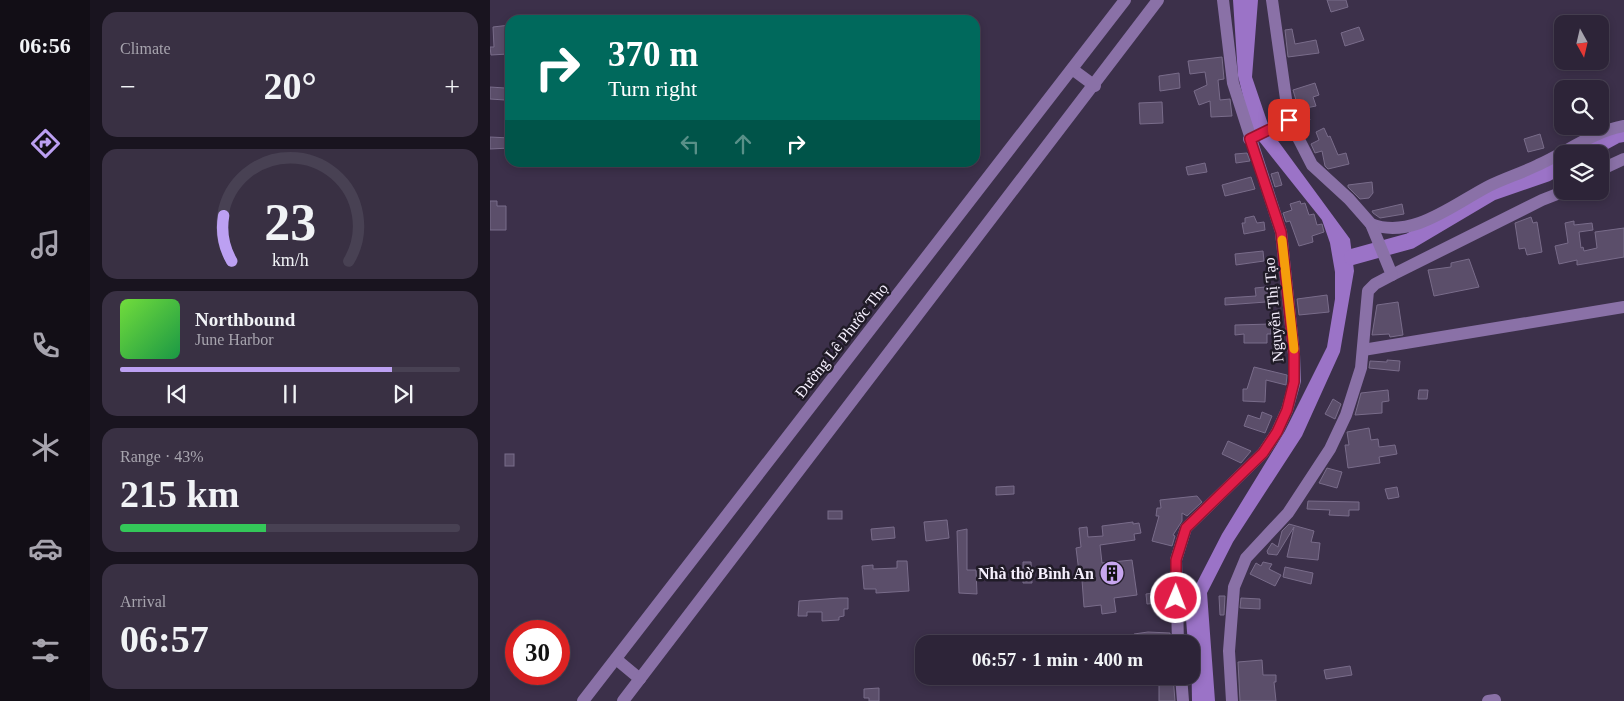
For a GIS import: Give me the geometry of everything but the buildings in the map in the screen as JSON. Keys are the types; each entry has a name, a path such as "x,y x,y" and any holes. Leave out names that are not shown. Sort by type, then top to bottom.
{"street":[{"name":"Đường Lê Phước Thọ","path":"584,701 1125,0"},
{"path":"623,701 1095,86 1158,0"},
{"name":"Nguyễn Thị Tạo","path":"1178,635 1176,560 1186,528 1263,453 1284,417 1294,382 1294,354 1281,232 1233,83 1223,0"},
{"path":"1272,0 1284,122 1312,165 1349,199 1372,227 1390,271"},
{"path":"1072,69 1095,86"},
{"path":"1251,138 1284,122"},
{"path":"1372,227 1387,228 1414,224 1449,210 1488,187 1539,165 1593,135 1624,126"},
{"path":"1609,166 1624,160"},
{"path":"1232,701 1228,651 1234,587 1246,558 1288,513 1330,449 1352,400 1361,368 1368,291 1390,271 1554,196"},
{"path":"1363,350 1624,307"},
{"path":"616,659 640,679"},
{"path":"1182,685 1183,701"}],"shaded area":[{"path":"1233,0 1258,0 1252,77 1270,130 1350,239 1354,271 1340,352 1302,436 1233,542 1207,593 1215,701 1192,701 1192,685 1200,685 1200,635 1187,635 1185,606 1222,534 1285,431 1327,347 1335,299 1335,272 1330,243 1322,220 1252,132 1238,76"}],"waterway":[{"path":"1599,145 1617,135 1624,134"},
{"path":"1352,257 1410,241 1491,193 1554,170"}],"slow traffic":[{"path":"1282,240 1294,349"}],"place":[{"name":"Nhà thờ Bình An","path":"1112,573"}],"route":[{"path":"1176,598 1176,560 1186,528 1263,453 1277,432 1293,391 1294,354 1285,255 1281,232 1271,197 1250,139 1289,120"}]}
